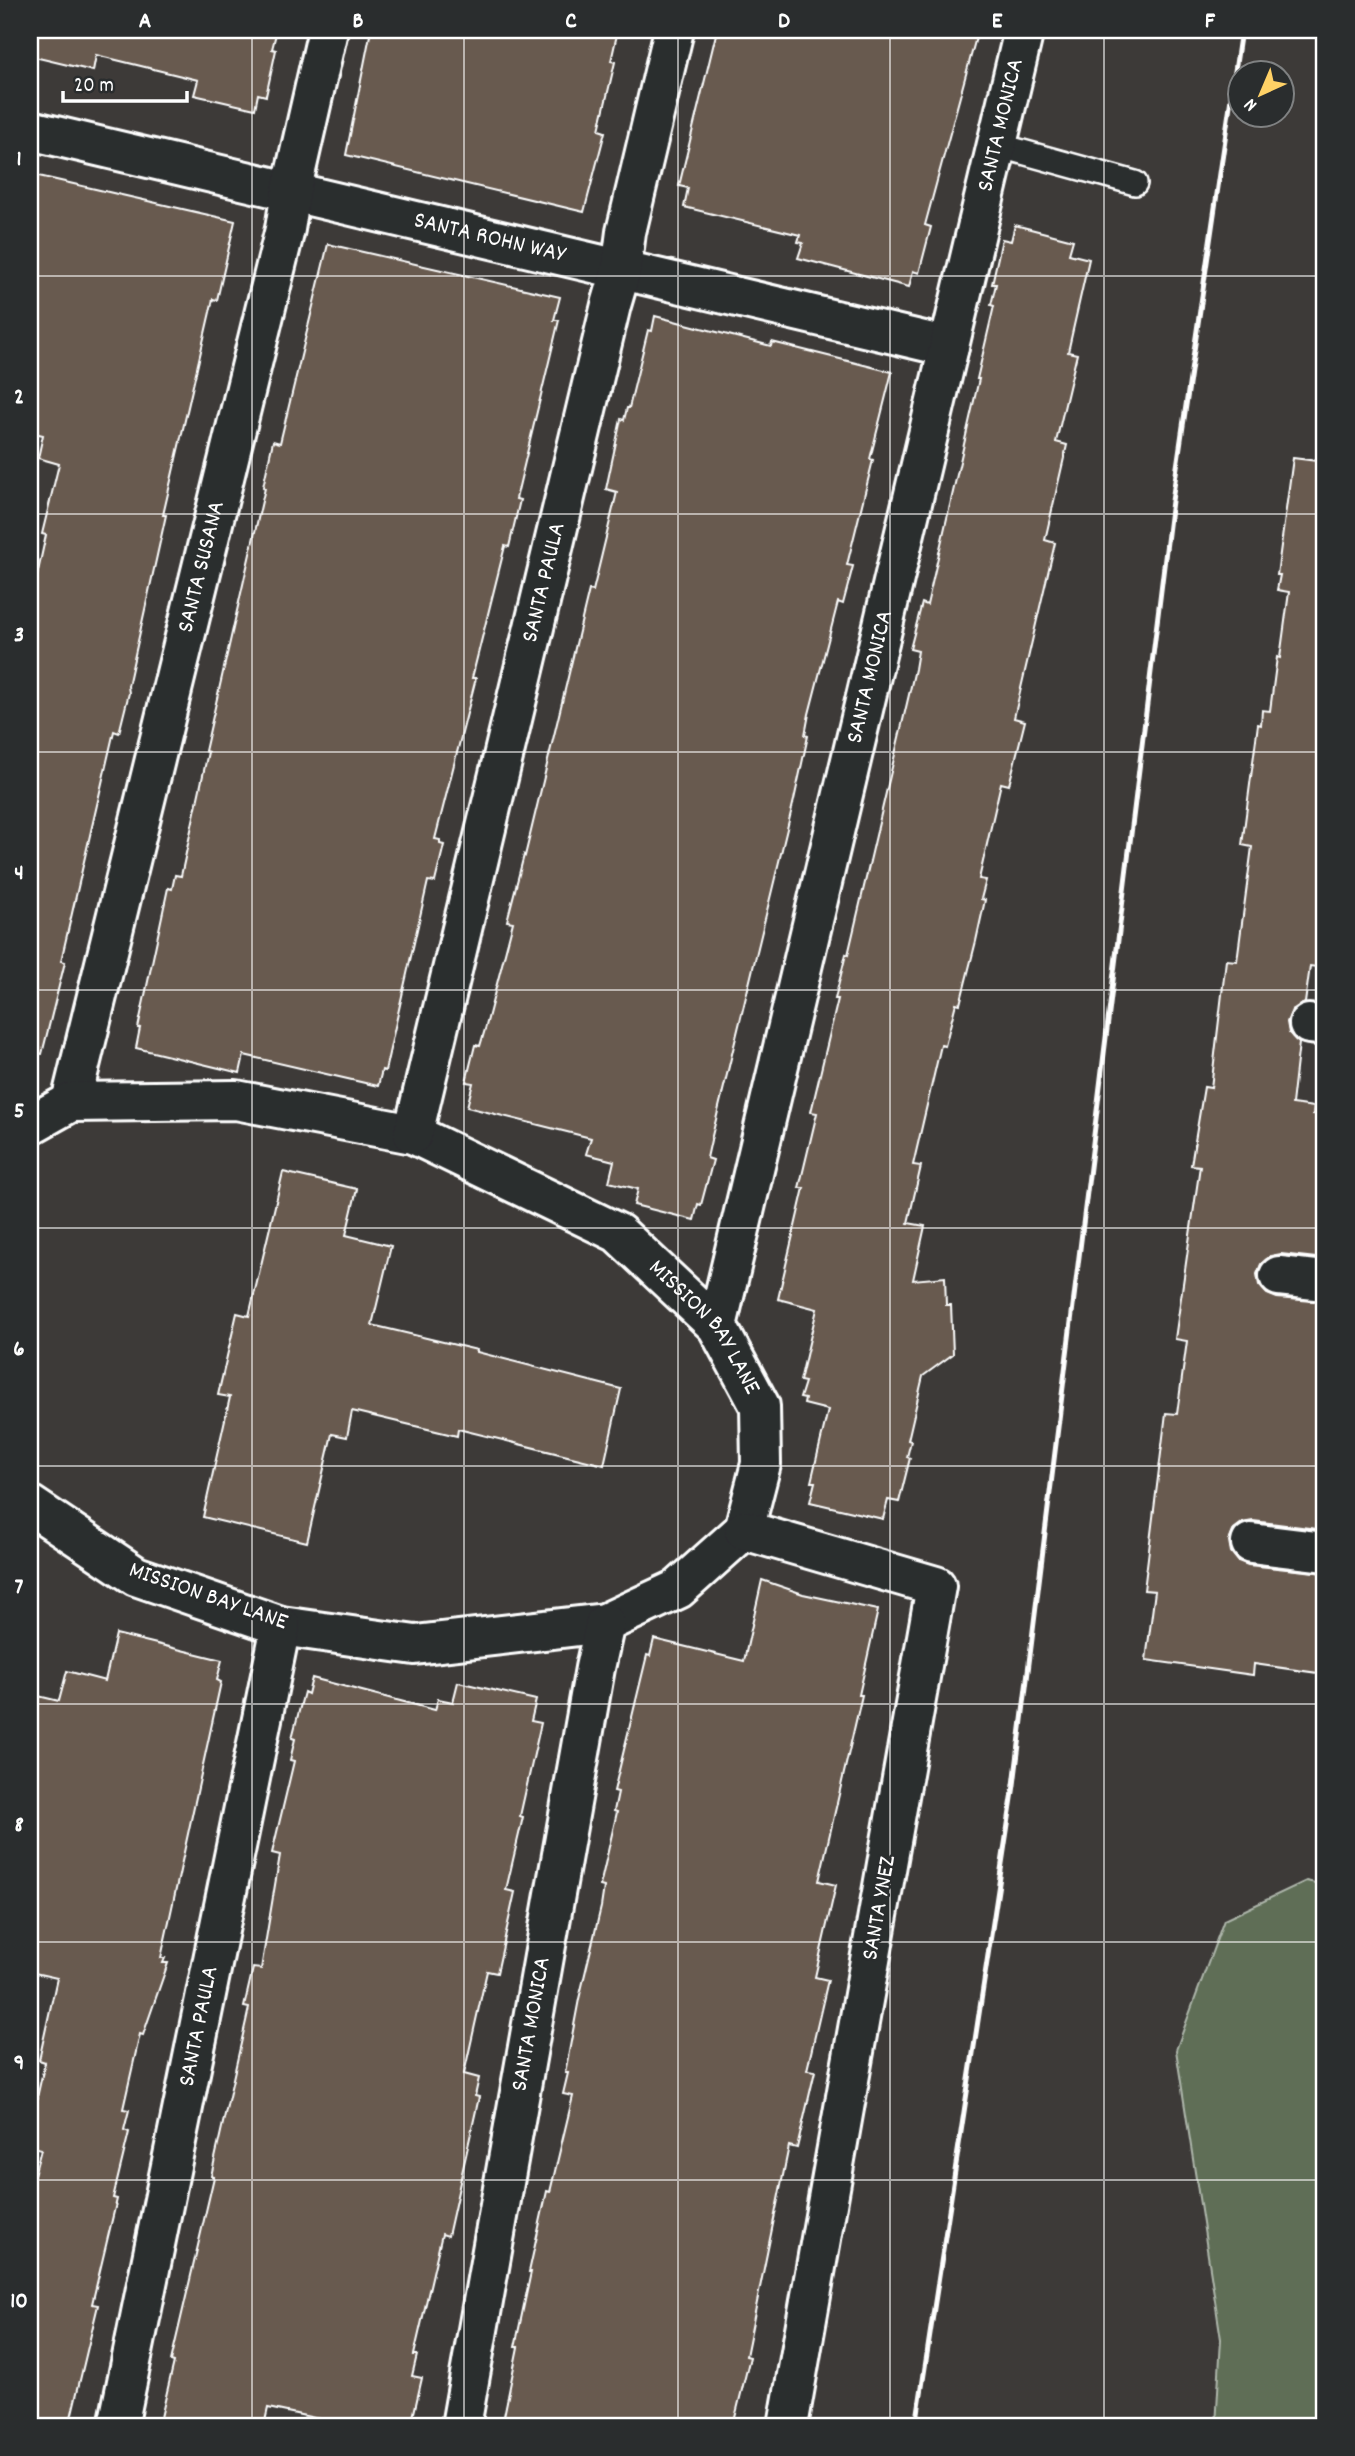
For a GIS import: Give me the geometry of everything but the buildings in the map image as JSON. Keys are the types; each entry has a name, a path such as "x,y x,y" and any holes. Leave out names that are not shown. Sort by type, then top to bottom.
{"street":[{"name":"SANTA SUSANA","path":"71,1102 285,229 290,192 328,30"},
{"name":"SANTA PAULA","path":"413,1134 607,318 621,271 626,232 674,30"},
{"name":"SANTA MONICA","path":"717,1326 1024,30"},
{"name":"SANTA ROHN WAY","path":"30,130 949,347"},
{"name":"MISSION BAY LANE","path":"30,1125 71,1102 236,1100 413,1134 618,1233 717,1326 760,1406 761,1464 744,1530 678,1589 605,1623 415,1645 281,1626 135,1576 30,1505"},
{"path":"1279,1276 1325,1281"},
{"name":"SANTA YNEZ","path":"744,1530 936,1586 788,2426"},
{"path":"1251,1543 1325,1552"},
{"name":"SANTA MONICA","path":"461,2426 605,1623"},
{"name":"SANTA PAULA","path":"118,2426 281,1626"}],"lane":[{"path":"997,145 1136,183"}],"green space":[{"path":"1306,1881 1325,1885 1325,2426 1216,2426 1221,2339 1176,2050 1224,1920"}],"railway":[{"path":"916,2426 1014,1785 1172,501 1241,30"}]}
